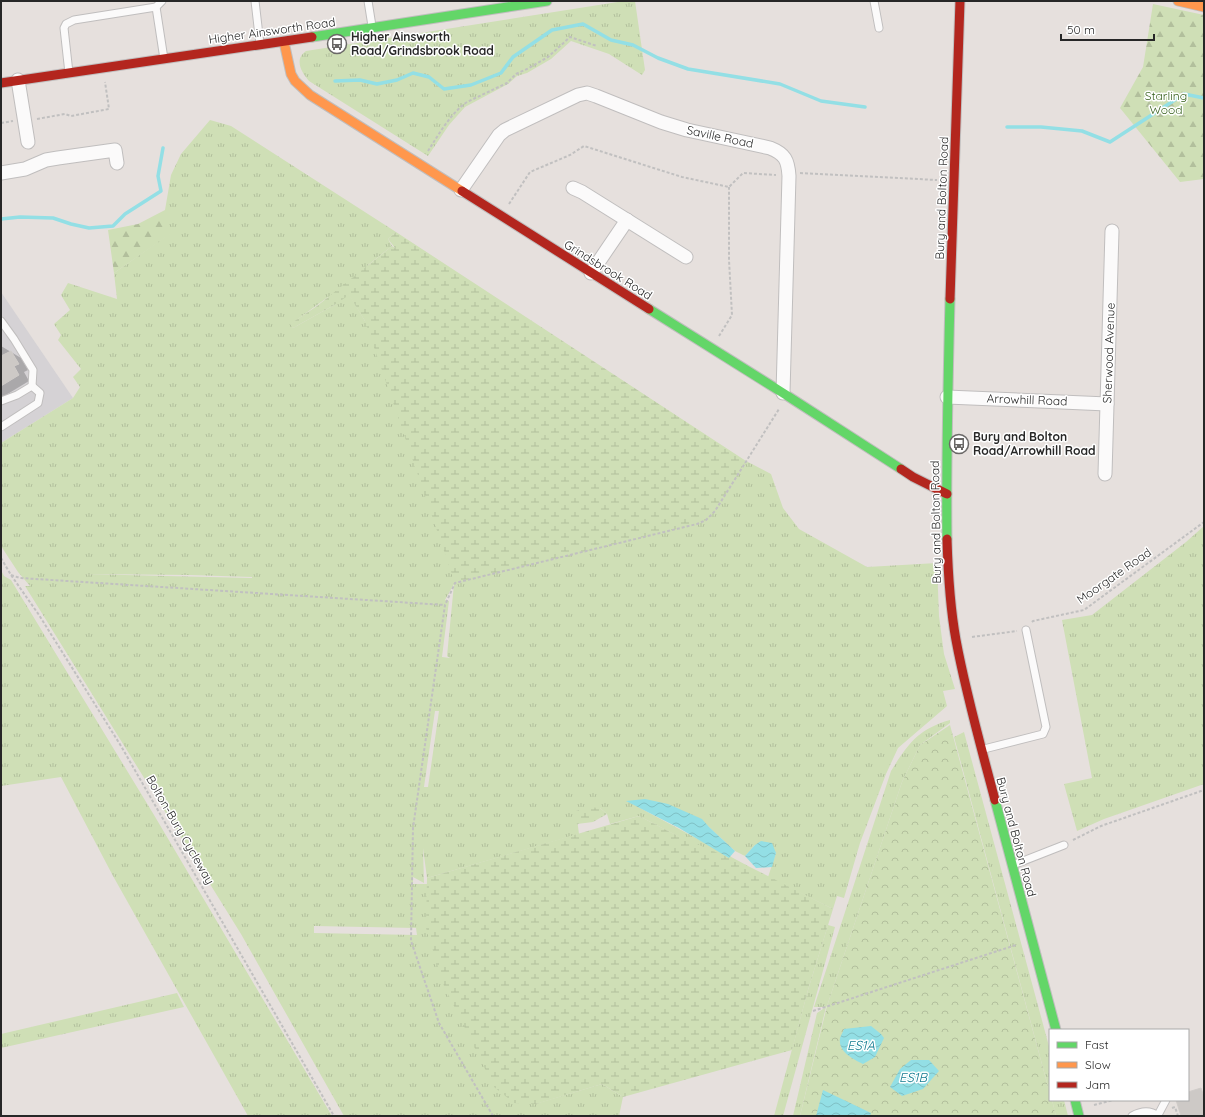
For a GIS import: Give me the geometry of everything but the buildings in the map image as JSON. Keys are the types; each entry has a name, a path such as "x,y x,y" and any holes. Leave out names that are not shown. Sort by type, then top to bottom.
{"main road":[{"name":"Higher Ainsworth Road","path":"1,83 284,42 472,10 547,1"},
{"name":"Bury and Bolton Road","path":"960,1 947,397 948,566 951,599 956,638 980,750 1056,1029"},
{"path":"1178,1 1204,7"},
{"name":"Grindsbrook Road","path":"284,42 291,74 300,87 310,95 712,350 785,394 913,477 947,494"},
{"path":"1075,1101 1079,1113"}],"street":[{"path":"18,80 28,142"},
{"name":"Saville Road","path":"461,190 500,134 505,130 578,94 587,93 661,122 687,130 779,151 785,158 788,165 789,174 785,394"},
{"path":"1,174 26,169 46,160 115,150 117,163"},
{"path":"573,188 582,192 686,257"},
{"path":"591,273 626,220"},
{"name":"Sherwood Avenue","path":"1106,474 1112,231"},
{"name":"Arrowhill Road","path":"947,397 1107,404"}],"lane":[{"path":"69,73 64,28 66,24 74,20 156,7 162,1"},
{"path":"255,1 260,45"},
{"path":"368,1 373,28"},
{"path":"874,1 879,28"},
{"path":"156,7 164,59"},
{"path":"1,321 33,370 32,386"},
{"path":"1,401 17,395 32,386"},
{"path":"1,427 38,403 40,393 32,386"},
{"path":"980,750 1043,734 1046,726 1026,630"},
{"path":"1012,865 1064,845"},
{"path":"1132,1116 1147,1111 1158,1115 1165,1101"}],"path":[{"path":"419,164 445,124 467,102 507,83 516,74 530,68 548,57 570,37 597,46"},
{"path":"24,121 65,114 71,116 109,109 102,68"},
{"path":"500,216 530,172 570,155 584,146 682,177 729,187"},
{"path":"712,350 732,315 729,260 729,187 743,173 954,181"},
{"path":"493,1116 439,1022 411,941 413,828 445,604 454,583 697,524 706,520 715,511 785,394"},
{"name":"Moorgate Road","path":"956,638 1026,630 1033,621 1084,610 1204,522"},
{"name":"Bolton-Bury Cycleway","path":"1,558 39,615 121,746 334,1116"},
{"path":"11,575 20,578 445,604"},
{"path":"1064,845 1101,826 1204,790"},
{"path":"813,1011 1032,941"},
{"path":"1079,1113 1110,1101"}],"shaded area":[{"path":"1,292 73,398 1,443"}],"green space":[{"path":"624,1 635,1 645,70 642,75 609,54 571,41 551,59 527,73 517,76 508,84 465,107 449,125 428,156 309,81 303,74 300,66 300,58 306,51"},
{"name":"Starling Wood","path":"1153,4 1204,15 1204,179 1180,182 1120,108 1143,67"},
{"path":"210,120 231,126 396,232 388,239 392,246 368,265 349,294 365,321 706,520 746,461 771,474 783,508 799,529 867,567 937,563 939,616 944,654 955,689 943,691 947,706 898,748 886,774 860,843 844,898 837,896 833,909 768,877 776,853 755,845 745,856 735,851 699,818 627,801 748,866 743,870 639,816 610,824 607,814 600,808 576,811 579,834 427,878 423,848 424,883 413,877 413,884 427,884 535,1104 602,1084 623,1097 619,1116 344,1116 241,934 25,586 30,586 18,572 1,546 1,443 73,398 80,387 73,377 81,369 58,340 61,335 54,324 70,310 61,295 68,283 117,299 114,273 165,237 165,210 171,175 181,154","holes":["328,297 336,304 293,328 291,324","82,574 190,575 252,578","454,584 447,656 450,658 442,657 449,601 445,600","435,711 439,711 428,787 424,787","314,926 416,928 417,935 314,933"]},
{"path":"165,210 166,237 114,273 108,230 138,224"},
{"path":"396,232 746,461 715,511 706,520 697,524 455,583 365,321 349,295 293,328 290,324 317,306 392,246 395,248 388,239"},
{"path":"1204,526 1204,784 1104,819 1077,831 1064,784 1092,778 1062,620 1092,615 1186,542"},
{"path":"1,570 4,576 11,580 154,815 332,1116 248,1116 113,876 61,777 1,786"},
{"path":"950,720 950,723 920,745 902,782 826,1007 814,1007 891,771 915,739 930,728"},
{"path":"950,725 1049,1090 1049,1101 1052,1101 1056,1116 800,1116 827,1006 902,782 920,745"},
{"path":"964,732 1049,1046 1049,1090 954,737"},
{"path":"587,807 600,808 607,814 593,822 577,824 576,811"},
{"path":"639,816 678,836 748,866 833,909 808,990 792,1050 623,1097 602,1084 536,1104 514,1103 494,1087 444,986 426,928 427,878"},
{"path":"828,925 835,927 783,1116 774,1116 808,990"},
{"path":"177,993 184,1007 1,1048 1,1034"},
{"path":"826,1007 800,1116 793,1116 817,1013"},
{"path":"1052,1101 1064,1101 1068,1116 1056,1116"}],"water":[{"path":"645,799 668,804 702,819 735,851 729,858 679,828 626,801"},
{"path":"761,841 772,843 776,853 772,867 756,868 745,856"},
{"name":"ES1A","path":"871,1026 884,1038 875,1057 863,1064 844,1051 841,1047 840,1038 844,1029"},
{"name":"ES1B","path":"911,1060 929,1060 939,1071 923,1089 902,1096 890,1087 900,1069"},
{"path":"823,1090 871,1113 870,1116 816,1116"}],"waterway":[{"path":"335,81 360,80 377,84 397,80 413,73 429,77 444,89 471,85 501,73 513,57 552,30 583,24 611,40 633,45 658,58 688,69 780,84 821,101 865,107"},
{"path":"1007,127 1041,127 1082,131 1110,142 1184,94 1204,98"},
{"path":"1,219 20,217 53,218 89,228 113,226 125,214 161,191 158,176 163,148"}],"traffic: fast":[{"path":"312,37 547,1"},
{"path":"947,539 950,299"},
{"path":"649,309 901,469"},
{"path":"995,800 1056,1029"},
{"path":"1075,1101 1079,1116"}],"traffic: slow":[{"path":"1178,1 1204,7"},
{"path":"284,42 291,74 295,81 310,95 462,191"}],"traffic: jam":[{"path":"950,299 960,1"},
{"path":"1,83 312,37"},
{"path":"462,191 649,309"},
{"path":"901,469 913,477 947,494"},
{"path":"947,539 952,615 956,640 969,700 995,800"}],"place":[{"name":"Higher Ainsworth Road/Grindsbrook Road","path":"337,44"},
{"name":"Bury and Bolton Road/Arrowhill Road","path":"959,444"}]}
